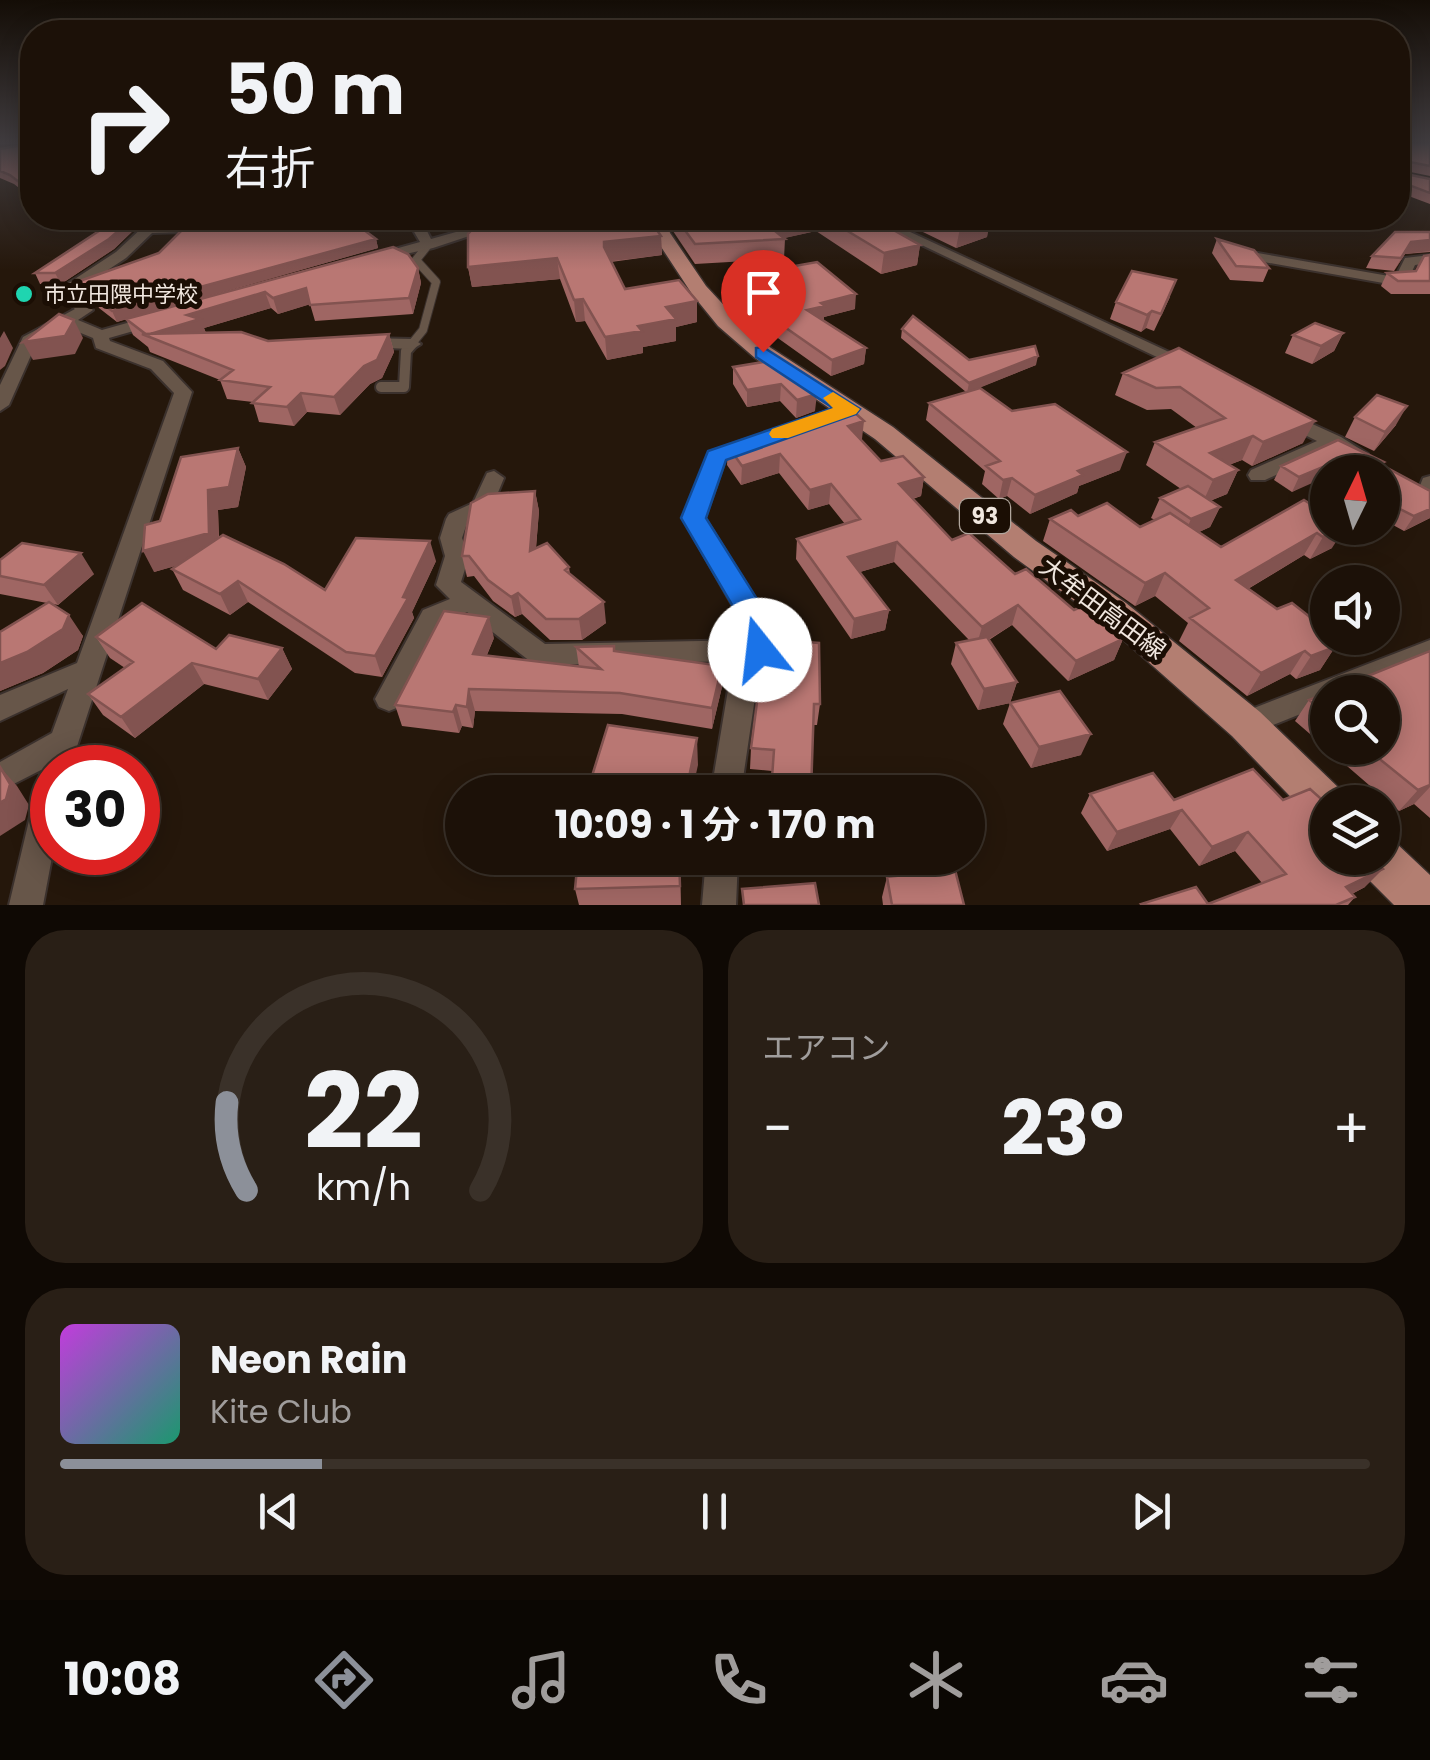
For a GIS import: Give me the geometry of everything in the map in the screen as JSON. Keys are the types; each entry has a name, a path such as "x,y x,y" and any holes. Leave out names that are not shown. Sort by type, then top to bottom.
{"main road":[{"name":"大牟田高田線","path":"660,230 681,264 726,321 763,352 849,409 1025,549 1114,612 1246,724 1310,788"},
{"path":"1396,875 1427,905"}],"street":[{"path":"0,405 29,341 85,310 63,293 122,255 143,230"},
{"path":"420,230 428,244"},
{"path":"370,260 476,230"},
{"path":"897,230 1200,371"},
{"path":"1228,252 1389,280 1403,277 1410,261 1430,259"},
{"path":"63,320 101,335 178,314"},
{"path":"62,745 183,392 157,366 102,344 101,335"},
{"path":"352,343 412,344"},
{"path":"1267,405 1298,426 1360,455"},
{"path":"816,421 849,409"},
{"path":"729,775 743,684 766,637 694,518 716,456 782,433"},
{"path":"1258,475 1334,441"},
{"path":"494,478 482,507 457,519 451,538 457,556 448,586 540,655 760,650"},
{"path":"389,699 432,618 469,601"},
{"path":"1246,724 1430,650"},
{"path":"0,709 33,691 86,672"},
{"path":"0,778 30,766"},
{"path":"26,905 32,875"},
{"path":"719,905 721,875"}],"lane":[{"path":"381,388 404,387 406,351 423,330 436,282 416,260 428,244"}],"building":[{"path":"1410,185 1430,185 1430,193 1410,186"},
{"path":"100,230 119,230 55,273 35,273"},
{"path":"182,230 364,230 376,239 112,311 94,297 111,285 79,287 74,283 159,253"},
{"path":"472,230 657,230 661,236 604,242 625,289 679,280 697,301 666,307 676,319 638,326 642,331 605,337 583,299 574,300 557,258 468,267 468,234"},
{"path":"685,230 774,230 785,239 695,244"},
{"path":"846,230 893,230 920,245 884,253"},
{"path":"1395,232 1430,232 1430,240 1411,242 1401,258 1372,256"},
{"path":"1217,239 1254,250 1269,268 1236,266"},
{"path":"393,247 408,254 418,268 409,298 310,305 306,288 273,298 265,292 187,315 200,319 147,335 126,319"},
{"path":"1430,255 1430,281 1398,281 1387,273 1416,271 1424,256"},
{"path":"817,262 856,294 807,310 866,348 832,360 730,289 736,288 726,278"},
{"path":"1132,271 1176,280 1161,314 1152,311 1147,315 1116,302"},
{"path":"59,314 74,320 65,336 23,342"},
{"path":"913,316 969,360 1035,346 1038,356 969,383 902,329"},
{"path":"1315,323 1343,333 1321,346 1293,335"},
{"path":"241,332 268,341 389,334 377,360 364,366 334,397 301,393 287,407 252,403 270,387 220,380 233,370 142,334"},
{"path":"1179,348 1315,421 1263,442 1253,436 1210,453 1238,470 1213,480 1155,442 1225,418 1180,387 1156,388 1123,373"},
{"path":"770,356 817,394 797,400 781,384 747,390 733,367 763,362"},
{"path":"980,388 1012,411 1055,404 1127,452 1078,471 1083,475 1035,495 1012,478 1003,480 986,466 1000,461 929,403"},
{"path":"1377,395 1407,406 1385,432 1355,417"},
{"path":"845,404 864,421 848,426 881,461 903,456 924,477 899,484 952,540 969,533 1015,574 1026,569 1074,610 1085,605 1123,639 1076,661 1018,605 982,627 897,542 848,557 889,610 854,619 797,539 860,519 831,484 810,490 780,454 742,466 728,446"},
{"path":"1338,440 1369,455 1310,455 1310,472 1299,477 1281,466"},
{"path":"238,448 229,487 208,490 209,533 143,551 145,525 160,521 181,457"},
{"path":"1400,475 1430,491 1430,509 1414,516 1400,509"},
{"path":"1188,486 1220,507 1191,519 1160,498"},
{"path":"535,491 530,551 547,543 569,567 565,570 604,602 579,619 546,619 518,593 511,597 488,580 469,556 462,556 471,503 488,494"},
{"path":"1304,500 1310,504 1310,537 1236,580 1277,609 1292,603 1310,617 1310,655 1314,655 1311,656 1305,651 1261,673 1190,618 1209,608 1165,573 1145,583 1050,519 1071,510 1078,516 1107,503 1140,527 1170,513 1221,547"},
{"path":"223,535 284,564 325,590 356,538 430,541 403,597 408,598 375,656 346,652 238,581 220,594 172,569"},
{"path":"22,543 81,553 44,585 0,576 0,560"},
{"path":"49,602 69,615 63,629 27,652 0,663 0,632"},
{"path":"142,603 216,649 229,635 282,648 258,679 192,663 121,717 88,694 133,662 96,637"},
{"path":"444,611 489,617 473,654 601,669 576,647 614,646 614,651 722,666 712,708 620,693 469,689 467,707 456,705 453,712 395,705"},
{"path":"987,637 1017,682 984,689 956,643"},
{"path":"779,640 819,643 820,704 814,704 812,775 772,775 774,750 751,748 762,664 769,650 778,650"},
{"path":"1430,651 1430,785 1418,790 1387,765 1400,765 1400,675 1370,675"},
{"path":"1060,691 1091,734 1039,747 1010,703"},
{"path":"608,725 697,738 689,775 592,775"},
{"path":"0,767 10,784 6,799 0,803"},
{"path":"1253,769 1283,800 1310,789 1310,875 1371,875 1346,887 1355,897 1336,905 1142,905 1196,887 1208,904 1286,874 1248,832 1212,847 1182,810 1117,832 1090,794 1153,773 1174,800"},
{"path":"576,875 680,875 680,886 575,889"},
{"path":"956,875 964,905 892,905 887,877"},
{"path":"815,883 819,905 744,905 742,889"}],"slow traffic":[{"path":"780,434 849,409 833,398"}],"place":[{"name":"市立田隈中学校","path":"24,294"}],"route":[{"path":"760,650 766,637 694,518 716,456 849,409 763,352"}]}
